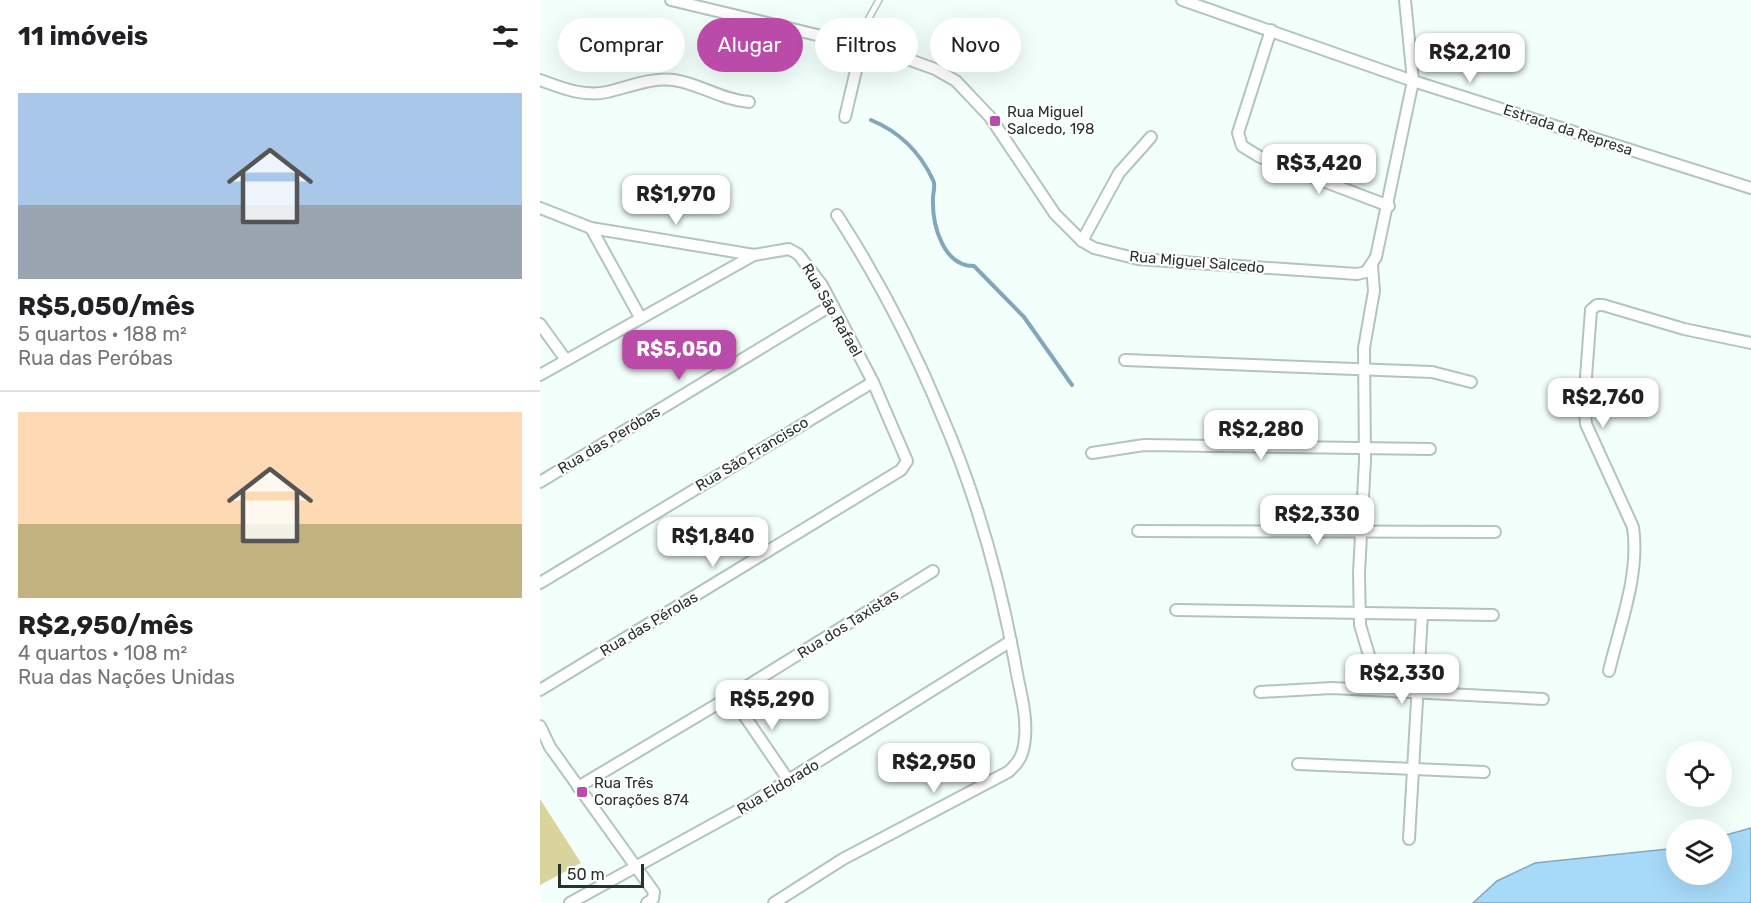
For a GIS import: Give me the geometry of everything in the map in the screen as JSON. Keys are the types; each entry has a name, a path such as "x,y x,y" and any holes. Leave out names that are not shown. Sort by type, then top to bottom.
{"street":[{"name":"Rua Miguel Salcedo","path":"671,0 697,3 815,33"},
{"name":"Estrada da Represa","path":"1182,0 1413,81 1751,188"},
{"path":"1372,689 1371,662 1360,625 1359,613 1365,448 1364,348 1374,291 1372,266 1389,206 1413,81 1405,0"},
{"path":"1271,30 1238,133 1242,146 1260,157 1389,206"},
{"name":"Rua Miguel Salcedo","path":"918,63 957,81 990,117 1055,214 1082,241 1113,255 1138,259 1357,274 1372,266"},
{"path":"845,117 854,72"},
{"path":"540,80 574,92 588,93 605,92 659,80 675,80 727,98 749,102"},
{"path":"1082,241 1119,173 1151,137"},
{"name":"Rua São Rafael","path":"540,208 591,228 754,255 789,249 798,254 810,267 873,382 907,461"},
{"path":"774,903 843,860 1018,764 1025,738 1025,719 1011,641 985,544 959,462 938,407 887,299 837,215"},
{"path":"591,228 640,317"},
{"path":"540,375 754,255"},
{"name":"Rua das Peróbas","path":"540,482 832,305"},
{"path":"1609,671 1634,568 1635,541 1633,526 1586,424 1585,394 1591,310 1597,305 1604,305 1684,329 1751,344"},
{"path":"540,324 566,360"},
{"path":"1125,360 1432,372 1471,382"},
{"name":"Rua São Francisco","path":"540,583 873,382"},
{"path":"1092,453 1144,445 1430,449"},
{"name":"Rua das Pérolas","path":"540,690 901,470 907,461"},
{"path":"1138,531 1495,532"},
{"name":"Rua dos Taxistas","path":"578,787 933,571"},
{"path":"1176,610 1493,615"},
{"path":"1409,839 1422,614"},
{"name":"Rua Eldorado","path":"570,903 789,781 1011,641"},
{"path":"1260,692 1332,688 1544,699"},
{"path":"731,696 789,781"},
{"path":"540,726 550,747 654,892 653,899 647,903"},
{"path":"1298,764 1484,772"}],"lane":[{"path":"871,18 879,0"}],"shaded area":[{"path":"540,799 581,863 540,885"}],"water":[{"path":"1751,828 1751,903 1473,903 1497,881 1535,863 1666,849 1666,885 1732,885 1732,833"}],"waterway":[{"path":"871,120 891,130 908,144 928,170 934,184 933,209 937,231 947,252 963,264 974,266 1024,317 1072,385"}],"place":[{"name":"Rua Miguel Salcedo, 198","path":"995,121"},
{"name":"Rua Três Corações 874","path":"582,792"}]}
